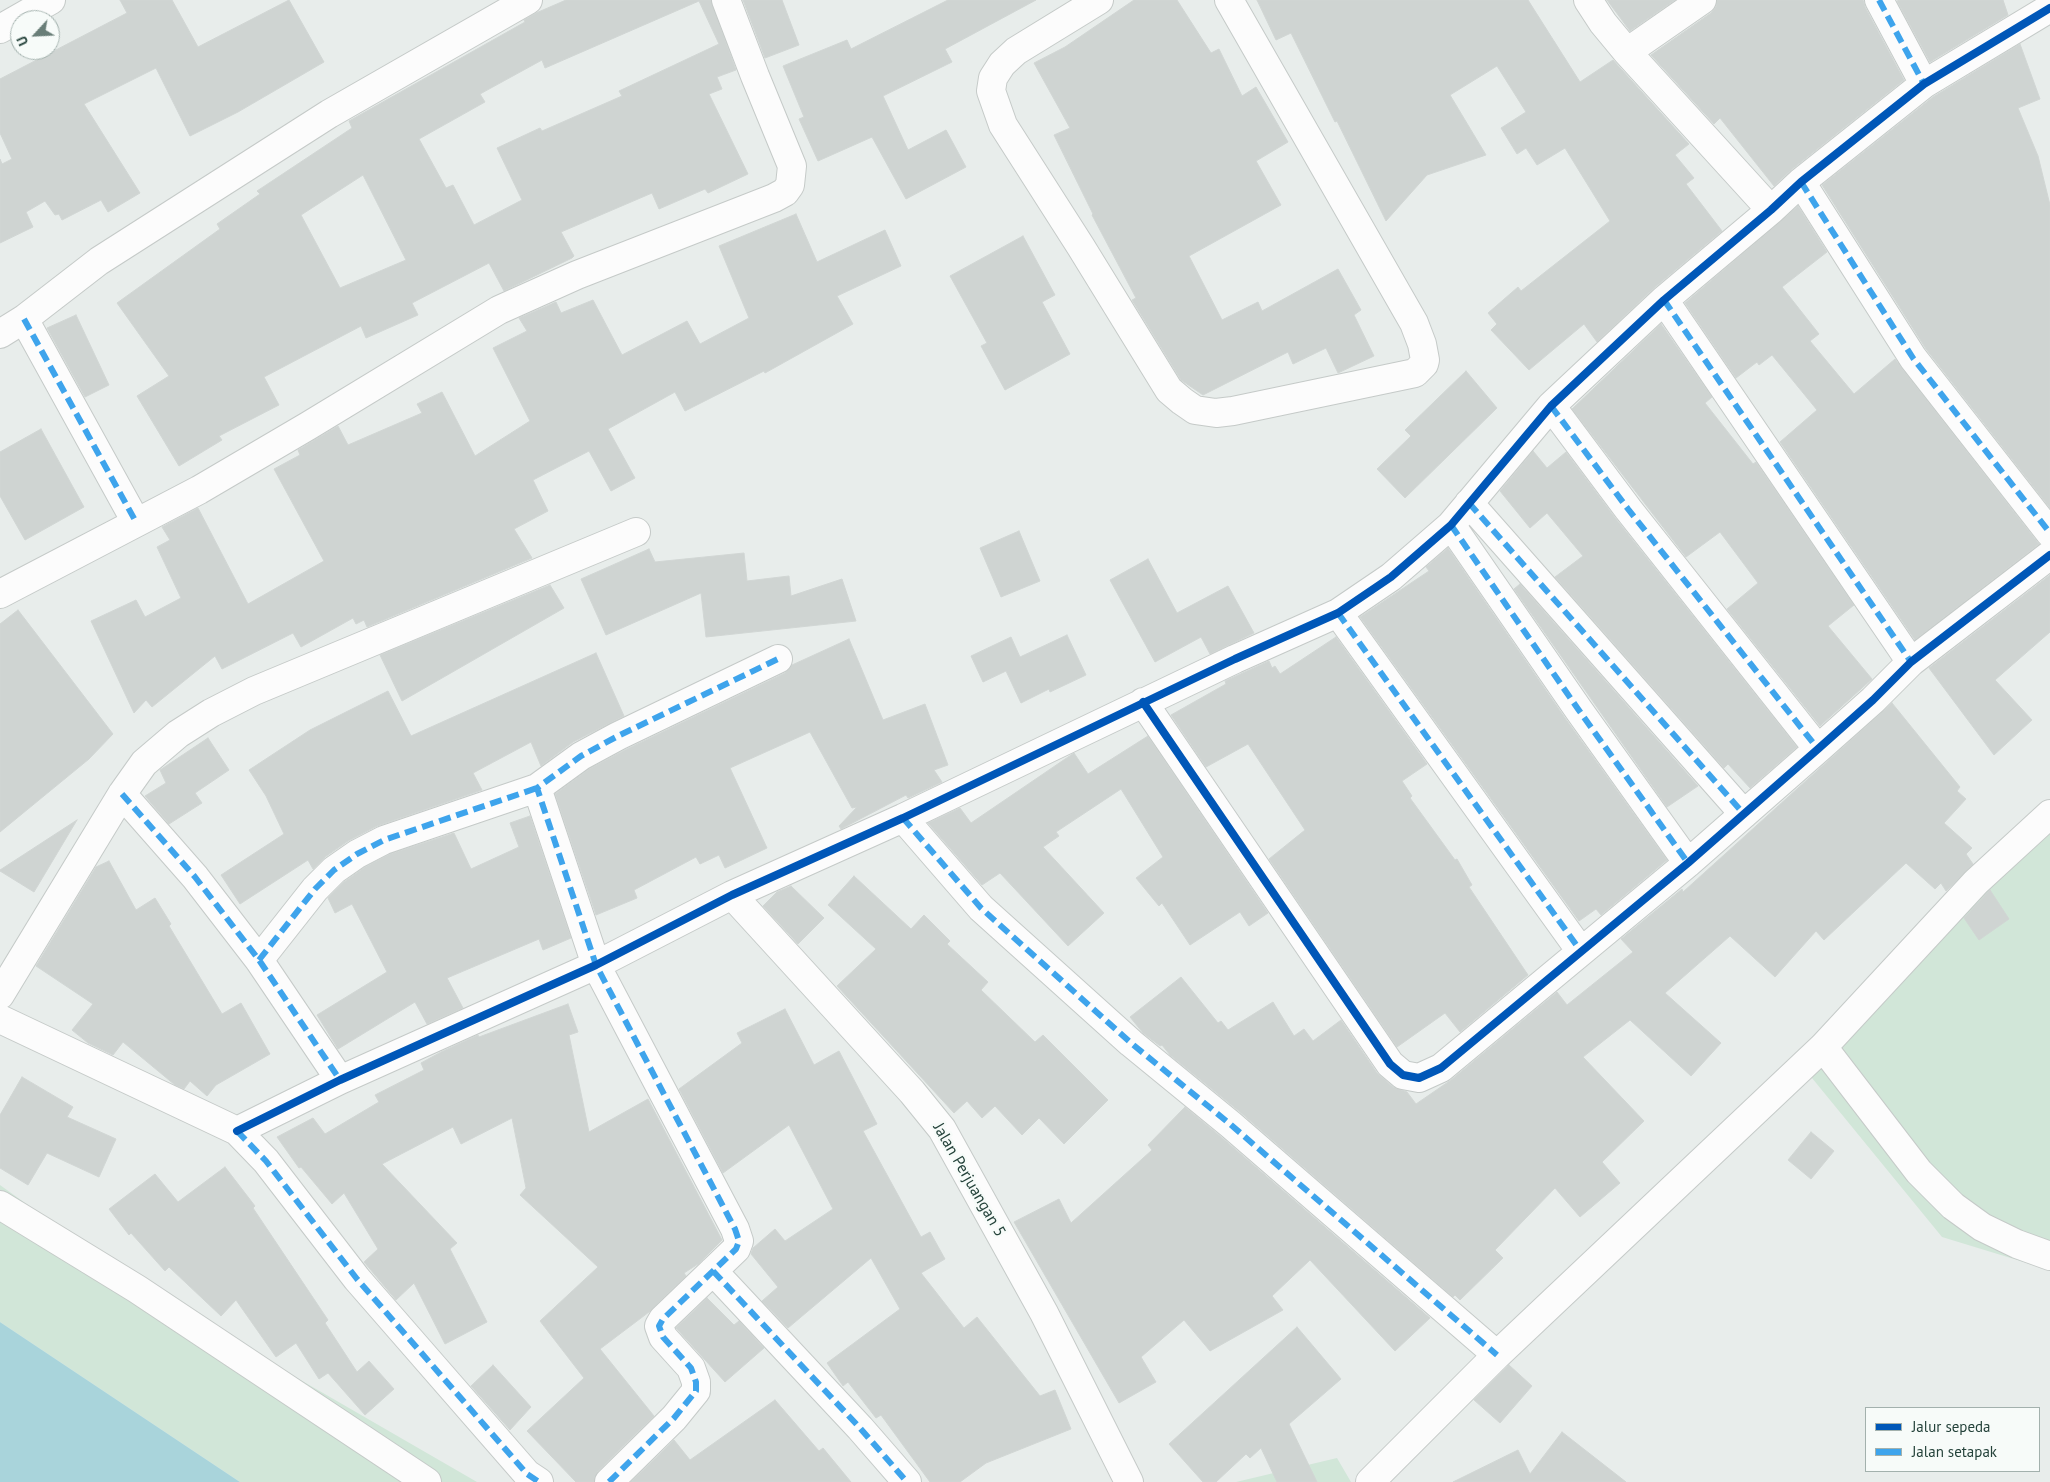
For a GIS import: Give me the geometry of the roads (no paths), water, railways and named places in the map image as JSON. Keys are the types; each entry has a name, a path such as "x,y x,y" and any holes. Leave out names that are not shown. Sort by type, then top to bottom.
{"street":[{"path":"0,29 51,0"},
{"path":"0,334 24,319 99,261 329,114 528,0"},
{"path":"0,594 199,490 250,461 498,310 577,275 785,192 790,185 792,166 726,0"},
{"path":"1099,0 1016,51 1002,64 993,78 991,91 1002,126 1081,247 1169,390 1195,410 1216,413 1234,411 1415,373 1424,364 1425,360 1422,344 1414,324 1229,0"},
{"path":"1588,0 1603,23 1627,52 1771,210"},
{"path":"1627,52 1702,0"},
{"path":"1879,0 1924,84"},
{"path":"237,1131 340,1080 596,965 732,895 903,818 1143,702 1338,613 1391,577 1451,525 1551,406 1664,300 1771,210 1801,182 1924,84 2050,8 2046,0"},
{"path":"1801,182 1913,358 2050,533"},
{"path":"1664,300 1911,662"},
{"path":"24,319 136,522"},
{"path":"1551,406 1628,509 1818,749"},
{"path":"1470,503 1744,814"},
{"path":"1451,525 1578,710 1688,863"},
{"path":"0,995 122,794 144,763 178,734 211,713 254,691 636,532"},
{"path":"1143,702 1390,1064 1403,1075 1419,1078 1427,1076 1440,1068 1580,950 1688,863 1818,749 1911,662 2050,555"},
{"path":"1338,613 1580,950"},
{"path":"259,960 315,889 334,870 357,854 384,840 537,788 581,756 618,736 778,659"},
{"path":"537,788 596,965 738,1237 736,1249 663,1319 659,1326 662,1337 691,1368 696,1382 696,1391 674,1418 609,1482"},
{"path":"122,794 195,877 259,960 340,1080"},
{"path":"1370,1482 1497,1355 1823,1047 1976,882 2050,814"},
{"path":"903,818 981,908 1131,1042 1230,1124 1497,1355"},
{"name":"Jalan Perjuangan 5","path":"732,895 912,1092 942,1129 1044,1313 1129,1482"},
{"path":"0,1019 237,1131 266,1161 357,1279 527,1474 539,1482"},
{"path":"1823,1047 1919,1172 1953,1206 1982,1227 2017,1244 2050,1256"},
{"path":"0,1205 137,1290 427,1482"},
{"path":"713,1271 860,1428 907,1482"}],"water":[{"path":"0,1322 240,1482 0,1482"}]}
